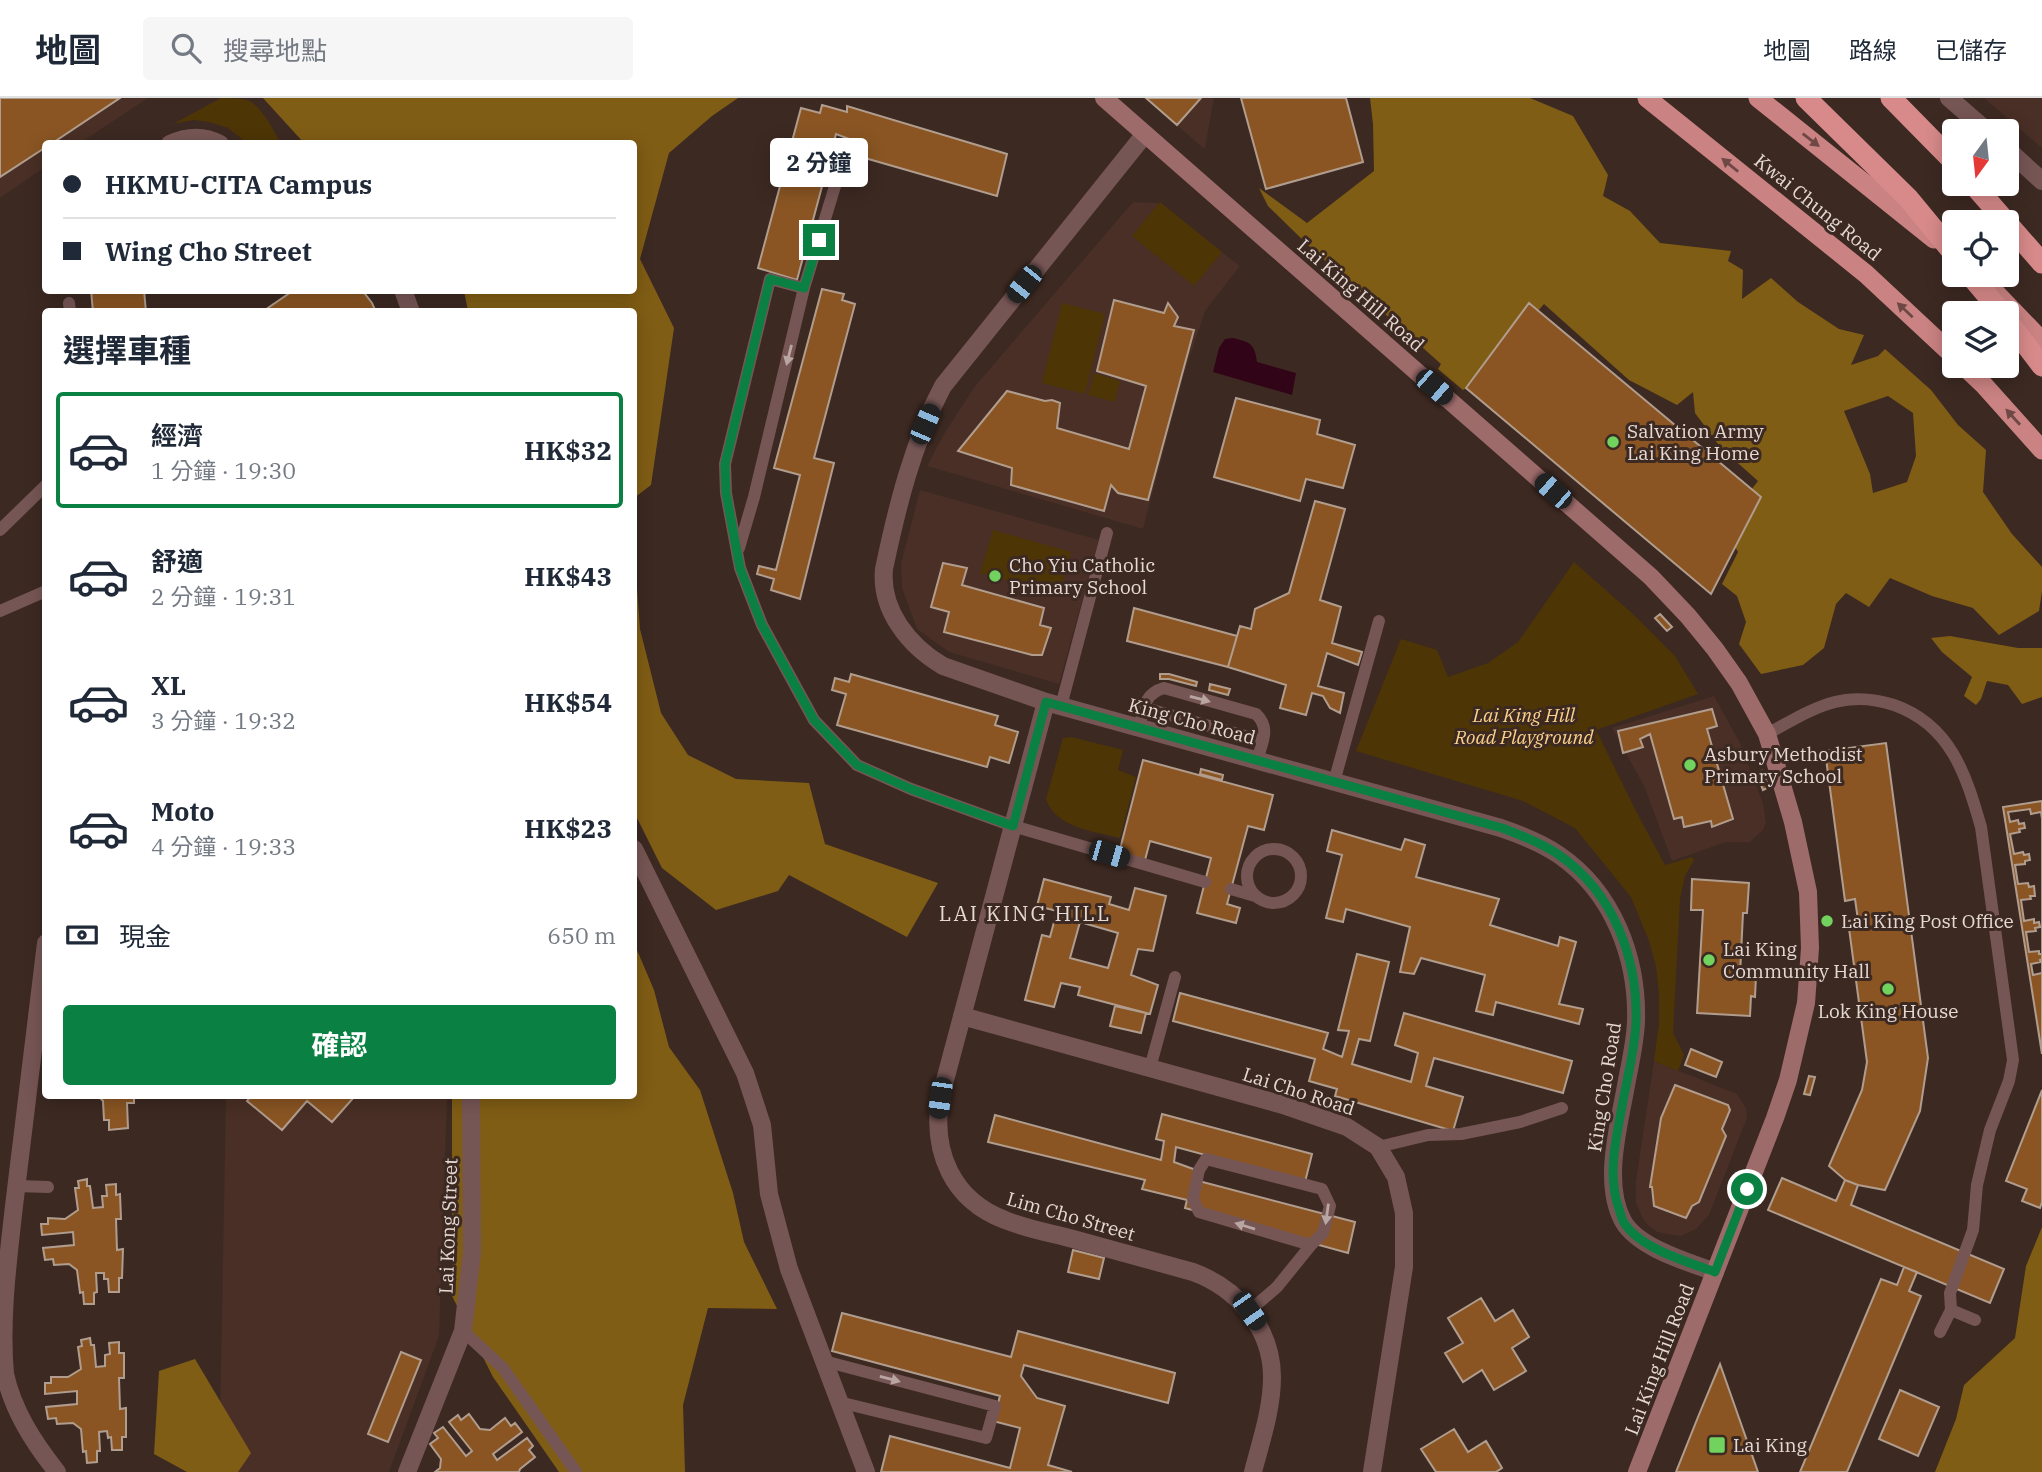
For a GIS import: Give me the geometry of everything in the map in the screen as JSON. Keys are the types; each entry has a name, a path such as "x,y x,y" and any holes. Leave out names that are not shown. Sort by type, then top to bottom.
{"highway":[{"name":"Kwai Chung Road","path":"1647,98 1866,274 1942,345"},
{"path":"1758,98 1942,245"},
{"path":"1806,98 1908,198 1942,240"},
{"path":"1889,98 1942,151"},
{"path":"1984,196 2042,263"},
{"path":"1989,287 2042,341"},
{"path":"2019,336 2042,366"},
{"path":"1977,378 2042,450"}],"main road":[{"name":"Lai King Hill Road","path":"1104,98 1651,577 1715,649 1739,683 1766,734 1793,822 1808,892 1810,948 1806,1003 1788,1080 1775,1118 1637,1472"}],"street":[{"path":"1949,98 1973,119"},
{"name":"King Cho Road","path":"1145,134 943,386 925,424 902,493 884,569 887,606 928,657 943,666 1053,704 1526,836 1560,855 1592,884 1614,915 1633,975 1636,1022 1613,1153 1614,1191 1623,1222 1642,1241 1715,1272"},
{"path":"178,140 199,137 212,140"},
{"path":"2020,161 2042,181"},
{"path":"1986,196 2042,252"},
{"name":"Lim Cho Street","path":"1053,704 1013,826 940,1098 938,1131 944,1159 950,1173 967,1196 978,1206 1004,1220 1205,1277 1227,1290 1249,1311 1264,1335 1272,1377 1269,1410 1253,1472"},
{"path":"637,855 752,1091 762,1125 769,1194 780,1240 866,1472"},
{"path":"42,977 3,1303 3,1359 16,1408 37,1445 57,1472"},
{"name":"Lai Cho Road","path":"962,1016 1283,1105 1348,1127 1378,1147 1396,1177 1404,1213 1404,1267 1371,1472"},
{"name":"Lai Kong Street","path":"407,1472 463,1331 472,1252 471,1099"}],"lane":[{"path":"738,552 754,497 804,288 839,173"},
{"path":"804,288 770,279 725,464 726,493 740,568 762,625 814,720 857,765 911,789 1013,826 1205,882"},
{"path":"0,530 42,489"},
{"path":"1053,704 1107,533"},
{"path":"0,611 42,593"},
{"path":"1334,782 1379,621"},
{"path":"1139,728 1148,697 1154,691 1164,688 1256,714 1263,721 1266,730 1257,760"},
{"path":"1766,734 1835,702 1871,700 1887,703 1920,718 1943,738 1959,764 1981,827 2013,1060 2009,1081 1990,1130 1977,1185 1973,1230 1950,1293 1951,1310 1940,1332"},
{"path":"1145,708 1263,741"},
{"path":"1231,889 1255,896 1262,901 1279,903 1294,895 1301,878 1297,862 1291,855 1283,850 1265,850 1250,862 1246,880 1255,896"},
{"path":"1150,1069 1175,978"},
{"path":"1378,1147 1429,1135 1461,1134 1520,1122 1562,1108"},
{"path":"1249,1311 1277,1287 1323,1233 1330,1206 1322,1189 1206,1159 1199,1170 1193,1199 1199,1212 1311,1245"},
{"path":"17,1186 48,1187"},
{"path":"1951,1310 1975,1320"},
{"path":"463,1331 503,1368 576,1472"},
{"path":"824,1361 995,1406 986,1438 839,1402"}],"shaded area":[{"path":"0,98 148,98 85,140 42,140 42,169 0,198"},
{"path":"263,98 738,98 712,116 669,153 640,259 674,328 651,485 637,496 637,308 467,308 465,294 637,294 637,140 301,140"},
{"path":"1146,98 1214,98 1205,148 1202,147"},
{"path":"1370,98 1530,98 1573,116 1608,175 1603,196 1630,211 1660,243 1731,251 1728,261 1743,270 1742,299 1771,278 1798,302 1839,329 1864,335 1851,365 1878,356 1885,349 1931,390 1958,425 1986,450 1983,492 2012,534 2042,567 2039,611 1999,635 1973,608 1932,596 1890,578 1869,607 1846,593 1836,604 1824,648 1803,665 1761,674 1739,644 1746,622 1737,596 1722,584 1738,552 1724,525 1758,481 1721,448 1695,413 1693,392 1677,405 1629,380 1544,304 1476,382 1463,390 1438,369 1441,364 1268,206 1259,188 1307,223 1374,171","holes":["1888,396 1913,413 1916,456 1907,482 1873,493 1870,474 1844,411"]},
{"path":"1984,98 2042,98 2042,148 2020,129 2020,119 2008,119"},
{"path":"1133,202 1157,203 1240,266 1205,311 1184,374 1143,529 927,466 975,386"},
{"path":"1233,338 1251,345 1257,362 1296,373 1292,395 1213,372 1219,348 1225,339"},
{"name":"Cho Yiu Catholic Primary School","path":"920,490 1099,540 1059,684 949,652 917,629 902,588 901,564"},
{"path":"637,588 640,629 661,713 688,755 736,779 809,783 825,844 938,883 907,937 789,875 778,891 716,910 662,868 637,818"},
{"path":"1950,636 2018,648 2042,648 2042,697 2022,704 2008,685 1987,681 1976,705 1964,696 1972,677 1942,652 1931,638"},
{"name":"Asbury Methodist Primary School","path":"1714,696 1740,743 1763,803 1766,823 1763,830 1750,842 1726,842 1672,861 1644,786 1612,728"},
{"path":"637,950 654,990 669,1047 700,1090 733,1193 744,1242 777,1309 708,1308 683,1405 685,1472 559,1472 493,1377 452,1296 452,1099 637,1099"},
{"path":"1654,1061 1737,1094 1746,1108 1747,1118 1709,1215 1696,1229 1681,1236 1657,1232 1643,1219 1636,1203 1636,1181"},
{"path":"226,1099 447,1099 439,1336 389,1472 219,1472"},
{"path":"2042,1227 2042,1472 1935,1472 1956,1419 1964,1385 2015,1338 2026,1266"},
{"path":"195,1359 251,1453 238,1472 187,1472 154,1454 159,1371"}],"green space":[{"path":"221,98 240,99 255,105 279,140 243,140 228,128 209,122 193,120 173,124"},
{"path":"1160,202 1222,252 1194,286 1132,236"},
{"path":"1062,303 1105,314 1085,394 1042,383"},
{"path":"1094,373 1120,381 1115,402 1088,395"},
{"path":"993,530 1071,552 1059,595 980,573"},
{"name":"Lai King Hill Road Playground","path":"1574,562 1675,656 1698,694 1596,730 1665,865 1692,857 1694,860 1685,876 1680,899 1673,1033 1684,1055 1678,1071 1654,1061 1659,1023 1656,966 1631,897 1575,828 1523,801 1356,751 1401,639 1437,650 1448,677 1488,663 1518,642"},
{"path":"1071,737 1123,750 1118,770 1136,777 1120,838 1067,822 1051,809 1046,799 1063,738"}],"building":[{"path":"0,98 120,98 57,140 42,140 42,150 0,177"},
{"path":"1146,98 1201,98 1177,125"},
{"path":"1241,98 1346,98 1363,162 1266,189"},
{"path":"822,105 847,112 847,106 1007,154 997,196 851,154 855,141 836,134 797,280 758,268 801,108 820,113"},
{"path":"822,289 844,294 842,300 855,304 814,458 834,463 800,599 771,590 774,579 757,574 759,566 776,570 800,475 774,468"},
{"path":"91,294 144,294 146,308 93,308"},
{"path":"288,294 365,294 374,308 268,308"},
{"path":"1114,300 1164,313 1168,303 1178,317 1174,326 1194,330 1148,500 1118,493 1111,485 1104,511 1011,485 1012,468 958,451 1007,391 1060,403 1057,428 1129,449 1146,386 1097,371"},
{"name":"Salvation Army Lai King Home","path":"1529,303 1761,497 1711,594 1466,388"},
{"path":"1236,398 1320,420 1317,434 1355,445 1343,488 1306,479 1300,501 1214,477"},
{"path":"1315,501 1345,509 1320,600 1341,607 1332,643 1362,652 1358,665 1327,653 1318,686 1344,693 1340,713 1330,708 1323,696 1312,693 1306,715 1280,708 1286,685 1228,667 1240,626 1251,629 1255,609 1289,593"},
{"path":"943,563 967,568 962,585 1044,608 1040,625 1051,628 1042,655 1032,655 944,632 949,612 931,607"},
{"path":"1134,608 1237,636 1228,667 1127,641"},
{"path":"1660,614 1672,627 1667,631 1655,618"},
{"path":"851,674 998,716 995,725 1018,732 1009,763 990,757 987,767 837,725 846,694 832,690 835,678 849,682"},
{"path":"1160,674 1197,682 1196,686 1160,679"},
{"path":"1210,684 1230,689 1228,695 1209,690"},
{"path":"1712,709 1717,726 1707,729 1733,819 1712,827 1711,821 1684,827 1682,817 1674,819 1650,734 1640,739 1643,747 1623,753 1618,731"},
{"name":"Lok King House","path":"1886,743 1928,1058 1920,1111 1885,1190 1845,1180 1829,1166 1862,1090 1867,1062 1848,921 1858,920 1855,899 1845,901 1825,751"},
{"path":"1143,760 1273,795 1264,830 1248,826 1227,904 1240,908 1236,923 1197,913 1211,858 1150,841 1145,860 1119,853"},
{"path":"1201,769 1223,775 1222,780 1200,774"},
{"path":"1762,771 1769,787 1763,790 1757,774"},
{"path":"2042,801 2042,1054 2003,807"},
{"path":"2030,809 2031,814 2041,812 2042,819 2042,954 2039,954 2039,951 2029,952 2026,932 2036,931 2035,928 2040,927 2039,922 2034,923 2034,919 2024,921 2021,900 2035,896 2034,886 2029,887 2028,883 2018,884 2015,865 2025,864 2025,861 2030,860 2029,854 2014,854 2010,834 2020,832 2019,829 2025,828 2024,823 2019,824 2018,820 2010,822 2008,812"},
{"path":"1332,830 1401,850 1405,839 1425,845 1416,877 1499,899 1490,925 1558,946 1560,937 1576,942 1559,1004 1583,1009 1579,1024 1496,1002 1493,1015 1476,1011 1485,975 1421,958 1414,974 1400,972 1410,927 1346,909 1343,922 1326,918 1342,855 1327,851"},
{"path":"1044,879 1111,897 1109,904 1129,910 1135,888 1166,896 1153,951 1138,949 1131,975 1158,985 1150,1014 1078,995 1080,987 1061,983 1054,1007 1025,1000 1042,935 1050,937 1057,911 1037,906","holes":["1080,922 1118,933 1108,968 1070,958"]},
{"path":"1692,879 1749,883 1747,913 1743,913 1740,975 1756,975 1755,997 1751,996 1750,1016 1697,1013 1703,910 1691,910"},
{"path":"1357,954 1389,962 1370,1041 1359,1039 1352,1064 1411,1082 1418,1053 1395,1045 1404,1013 1572,1061 1563,1093 1434,1058 1426,1086 1463,1097 1453,1131 1335,1096 1337,1089 1309,1081 1315,1059 1173,1021 1180,993 1328,1033 1323,1049 1342,1057 1349,1031 1338,1030"},
{"path":"2042,959 2042,973 2033,975 2031,964 2041,962"},
{"path":"1115,1006 1146,1013 1141,1033 1110,1026"},
{"path":"1691,1049 1722,1062 1716,1077 1685,1065"},
{"path":"1809,1076 1815,1077 1810,1095 1804,1094"},
{"path":"1675,1085 1728,1105 1730,1110 1722,1129 1726,1136 1699,1202 1692,1206 1686,1218 1654,1206 1650,1187 1661,1118"},
{"path":"2042,1090 2040,1208 2022,1201 2027,1189 2006,1181"},
{"path":"101,1099 134,1099 134,1103 127,1103 128,1128 109,1130 109,1120 104,1120"},
{"path":"352,1099 332,1122 307,1101 282,1130 247,1101"},
{"path":"1162,1114 1312,1154 1305,1182 1176,1147 1174,1162 1196,1170 1195,1180 1355,1222 1348,1253 1185,1208 1187,1200 1142,1189 1145,1180 988,1142 995,1115 1161,1160 1164,1141 1156,1139"},
{"path":"1782,1178 1836,1201 1845,1180 1858,1185 1851,1205 2004,1269 1990,1303 1768,1210"},
{"path":"87,1179 93,1208 103,1207 102,1196 107,1196 106,1185 116,1184 116,1195 120,1194 121,1219 116,1219 117,1250 123,1249 119,1292 109,1292 108,1279 104,1279 104,1273 96,1273 97,1292 94,1293 94,1304 84,1304 77,1270 69,1264 54,1265 53,1259 45,1260 43,1248 74,1245 73,1232 42,1235 41,1224 48,1224 48,1218 65,1219 78,1210 75,1188 79,1188 78,1181"},
{"path":"1073,1250 1104,1258 1099,1279 1068,1272"},
{"path":"1904,1267 1917,1272 1909,1291 1921,1296 1847,1472 1800,1472 1881,1279 1897,1285"},
{"path":"1481,1298 1495,1321 1513,1310 1529,1337 1512,1348 1526,1371 1494,1390 1482,1370 1463,1382 1445,1353 1463,1343 1448,1318"},
{"path":"842,1313 1011,1357 1018,1331 1175,1373 1168,1403 1024,1365 1021,1376 1037,1398 1065,1406 1048,1465 1072,1472 881,1472 890,1436 1010,1468 1020,1428 993,1421 1000,1396 832,1351"},
{"path":"90,1338 91,1345 94,1345 96,1367 105,1366 105,1355 110,1354 109,1343 119,1342 119,1353 124,1353 124,1378 119,1378 120,1409 126,1408 126,1437 122,1437 122,1450 112,1450 111,1437 108,1438 107,1431 99,1432 100,1451 97,1451 97,1462 87,1463 81,1429 73,1423 57,1424 56,1418 48,1419 46,1407 77,1404 77,1391 45,1394 45,1383 51,1383 51,1377 68,1377 81,1369 78,1347 82,1346 81,1340"},
{"path":"401,1352 421,1360 388,1442 368,1434"},
{"name":"Lai King","path":"1720,1364 1758,1472 1676,1472 1698,1417"},
{"path":"1900,1390 1939,1407 1918,1456 1879,1439"},
{"path":"469,1414 480,1429 490,1430 505,1418 511,1426 515,1423 522,1432 493,1454 497,1460 527,1438 533,1446 529,1450 535,1457 519,1472 435,1472 440,1468 441,1459 430,1444 438,1438 434,1433 443,1427 466,1456 472,1451 449,1422 458,1415 461,1420"},
{"path":"1454,1429 1468,1452 1486,1441 1502,1468 1496,1472 1436,1472 1421,1449"}],"place":[{"name":"Salvation Army Lai King Home","path":"1613,442"},
{"name":"Cho Yiu Catholic Primary School","path":"995,576"},
{"name":"Asbury Methodist Primary School","path":"1690,765"},
{"name":"Lai King Post Office","path":"1827,921"},
{"name":"Lai King Community Hall","path":"1709,960"},
{"name":"Lok King House","path":"1888,989"},
{"name":"Lai King","path":"1717,1445"}],"district":[{"name":"LAI KING HILL","path":"1025,914"}],"route":[{"path":"819,240 804,288 770,279 725,464 726,493 740,568 762,625 814,720 857,765 911,789 1013,826 1046,702 1526,836 1560,855 1592,884 1614,915 1633,975 1636,1022 1613,1153 1614,1191 1623,1222 1642,1241 1715,1272 1747,1189"}]}
